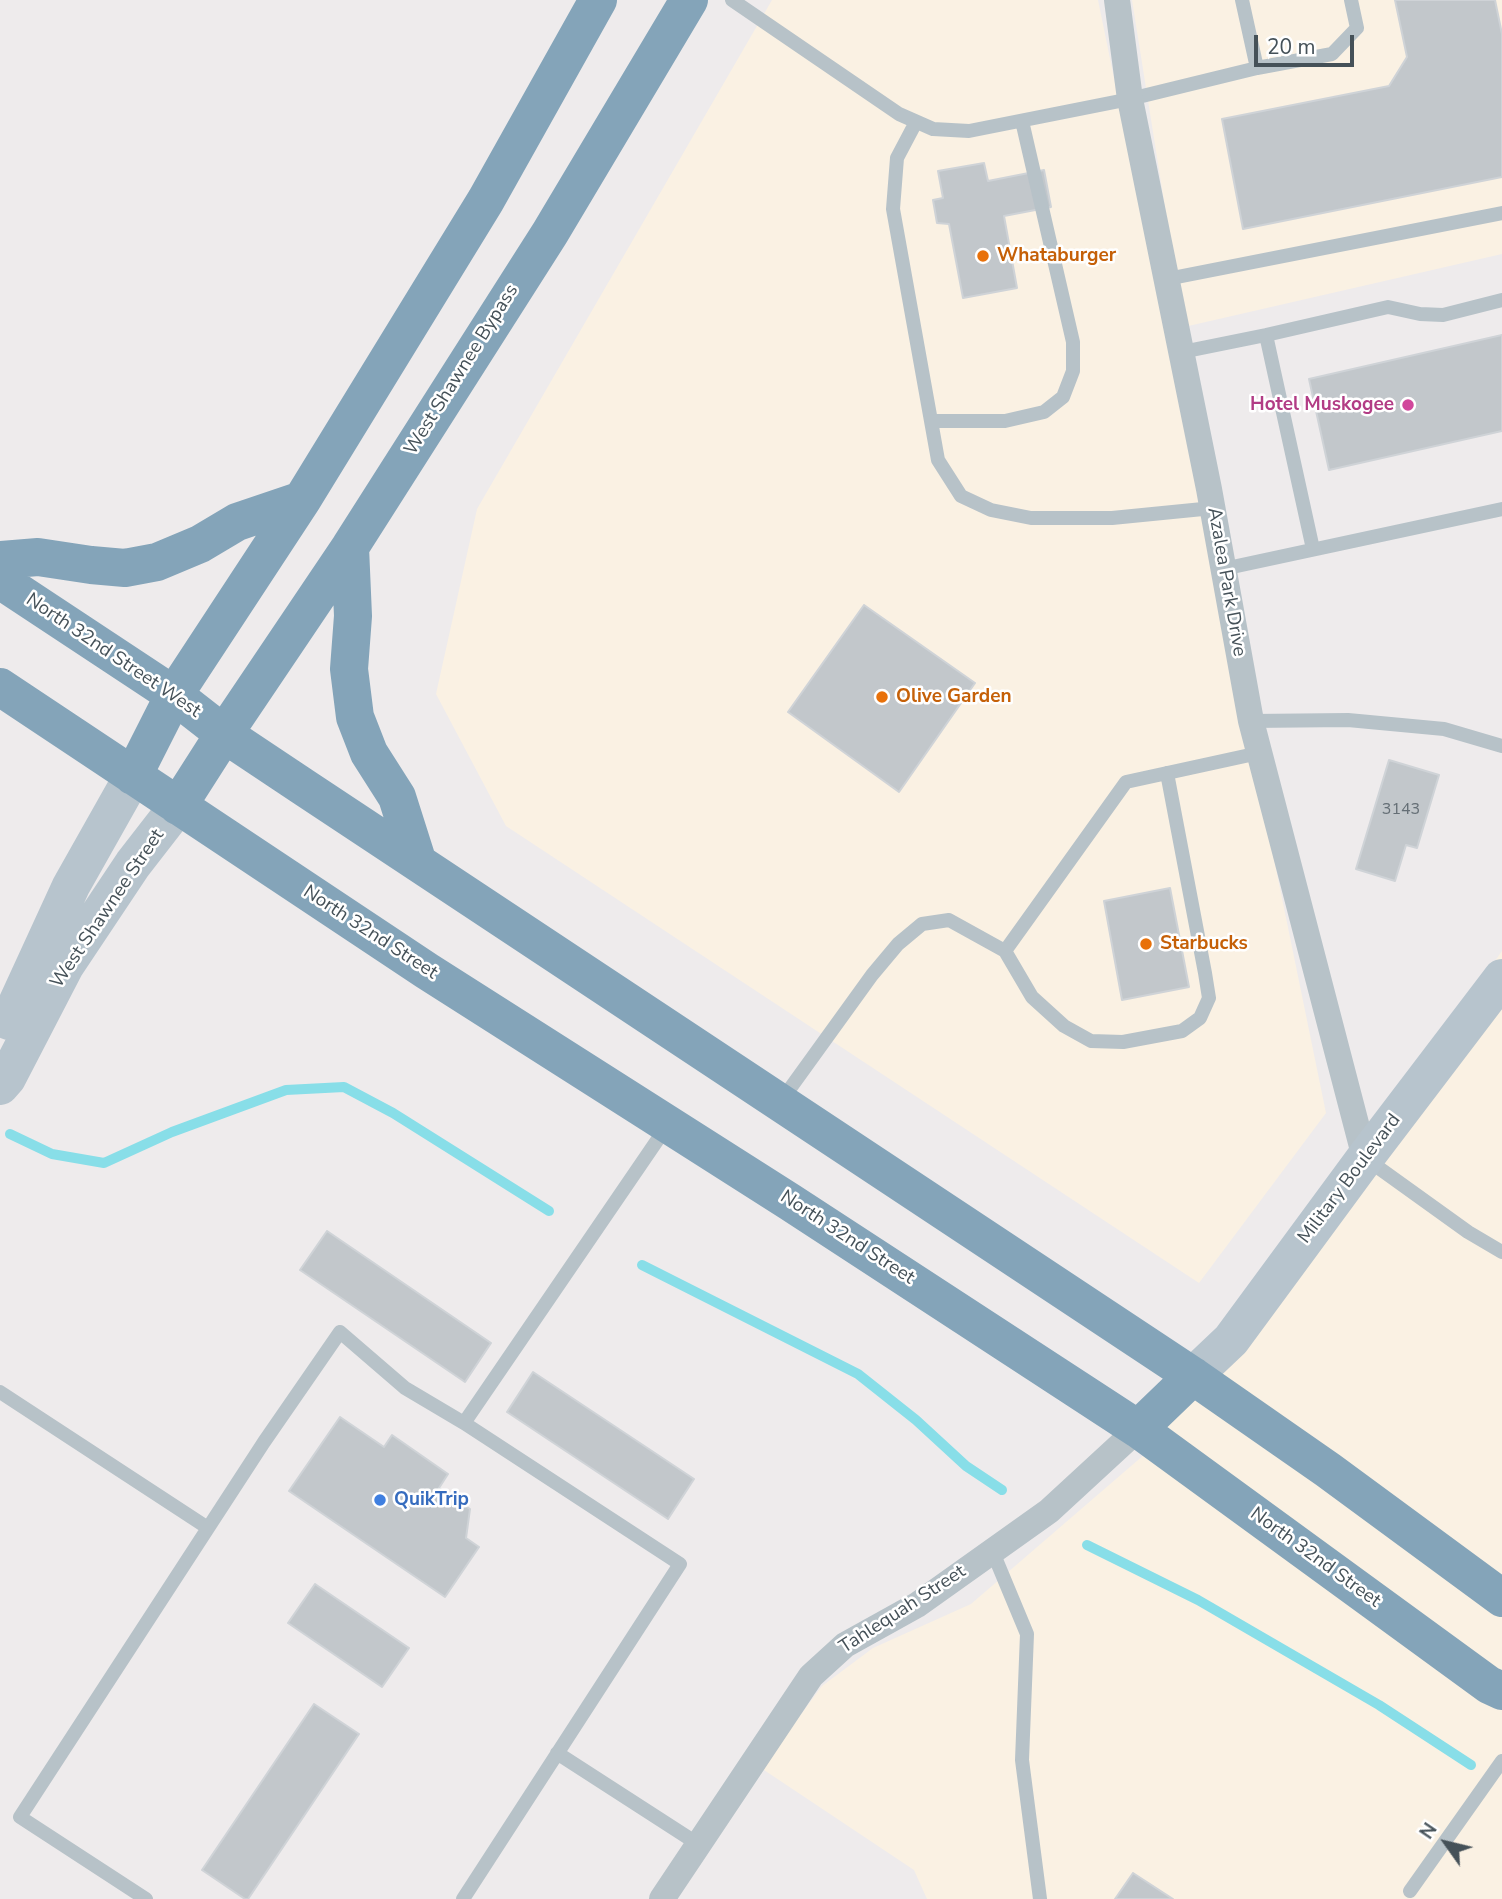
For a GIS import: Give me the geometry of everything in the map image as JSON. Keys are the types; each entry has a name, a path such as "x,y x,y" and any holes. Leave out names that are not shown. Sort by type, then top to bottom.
{"highway":[{"path":"133,776 174,695 302,500 486,200 598,0"},
{"name":"West Shawnee Bypass","path":"178,806 350,547 550,233 689,0"},
{"path":"0,559 37,557 125,568 157,562 200,544 237,522 302,500"},
{"path":"350,547 353,616 349,669 355,717 369,752 397,797 417,860"},
{"name":"North 32nd Street West","path":"0,580 174,695 224,734"},
{"path":"0,687 178,806"},
{"path":"224,734 1193,1376 1328,1470 1502,1598"},
{"name":"North 32nd Street","path":"178,806 427,971 668,1123 1138,1429 1467,1669 1502,1691"},
{"path":"1138,1429 1193,1376"}],"street":[{"name":"Azalea Park Drive","path":"1116,0 1130,99 1213,508 1251,721 1365,1158"},
{"name":"West Shawnee Street","path":"0,1040 71,886 133,776"},
{"name":"West Shawnee Street","path":"0,1086 7,1078 65,966 133,864 178,806"},
{"name":"Military Boulevard","path":"1193,1376 1231,1340 1502,978"},
{"name":"Tahlequah Street","path":"662,1899 811,1676 845,1645 917,1605 1049,1511 1138,1429"}],"lane":[{"path":"732,0 899,114 933,129 969,131 1130,99 1257,68 1332,54 1357,28 1351,0"},
{"path":"1242,0 1257,68"},
{"path":"931,421 1005,421 1044,412 1063,397 1073,371 1073,342 1022,121"},
{"path":"916,122 897,158 893,209 938,460 961,496 991,510 1031,518 1112,518 1213,508"},
{"path":"1167,279 1502,213"},
{"path":"1182,352 1388,307 1420,314 1443,315 1502,300"},
{"path":"1266,335 1313,549"},
{"path":"1223,569 1502,509"},
{"path":"1251,721 1348,720 1444,729 1502,746"},
{"path":"1004,951 1126,782 1259,752"},
{"path":"781,1102 872,975 898,944 922,924 949,920 1004,951 1032,997 1064,1026 1091,1041 1123,1042 1182,1031 1200,1018 1209,998 1167,773"},
{"path":"464,1423 668,1123"},
{"path":"1365,1158 1468,1232 1502,1252"},
{"path":"146,1899 20,1817 208,1528 340,1332 405,1388 464,1423 680,1564 463,1899"},
{"path":"0,1392 208,1528"},
{"path":"992,1550 1027,1634 1022,1760 1040,1899"},
{"path":"557,1753 698,1844"},
{"path":"1410,1891 1502,1761"}],"shaded area":[{"path":"772,0 1098,0 1326,1113 1199,1283 506,826 436,694 477,509"},
{"path":"1132,0 1502,0 1502,254 1184,327"},
{"path":"1502,951 1502,1899 927,1899 914,1870 761,1768 822,1686 873,1648 971,1604 1145,1454"}],"building":[{"path":"1395,0 1495,0 1502,34 1502,177 1243,229 1222,119 1389,86 1407,57"},
{"name":"Whataburger","path":"984,163 988,181 1044,170 1051,207 1004,216 1017,288 963,298 949,224 937,223 933,200 943,198 938,171"},
{"name":"Hotel Muskogee","path":"1502,335 1502,431 1329,470 1309,379"},
{"name":"Olive Garden","path":"864,605 975,683 899,792 788,712"},
{"path":"1389,760 1439,775 1417,848 1406,845 1395,881 1356,869"},
{"name":"Starbucks","path":"1170,888 1189,987 1122,1000 1104,901"},
{"path":"327,1231 491,1343 465,1382 300,1270"},
{"path":"533,1372 694,1479 668,1519 507,1412"},
{"name":"QuikTrip","path":"340,1417 384,1447 392,1435 448,1474 439,1488 470,1509 466,1538 479,1547 445,1597 289,1491"},
{"path":"315,1584 409,1648 382,1687 288,1623"},
{"path":"314,1704 359,1734 248,1899 245,1899 202,1870"},
{"path":"1133,1873 1173,1899 1115,1899"}],"waterway":[{"path":"10,1134 52,1154 104,1163 172,1132 286,1090 344,1087 393,1113 549,1211"},
{"path":"642,1265 858,1374 916,1420 966,1466 1002,1490"},
{"path":"1087,1545 1198,1600 1379,1705 1471,1765"}],"place":[{"name":"Whataburger","path":"983,256"},
{"name":"Hotel Muskogee","path":"1408,405"},
{"name":"Olive Garden","path":"882,697"},
{"name":"Starbucks","path":"1146,944"},
{"name":"QuikTrip","path":"380,1500"}]}
